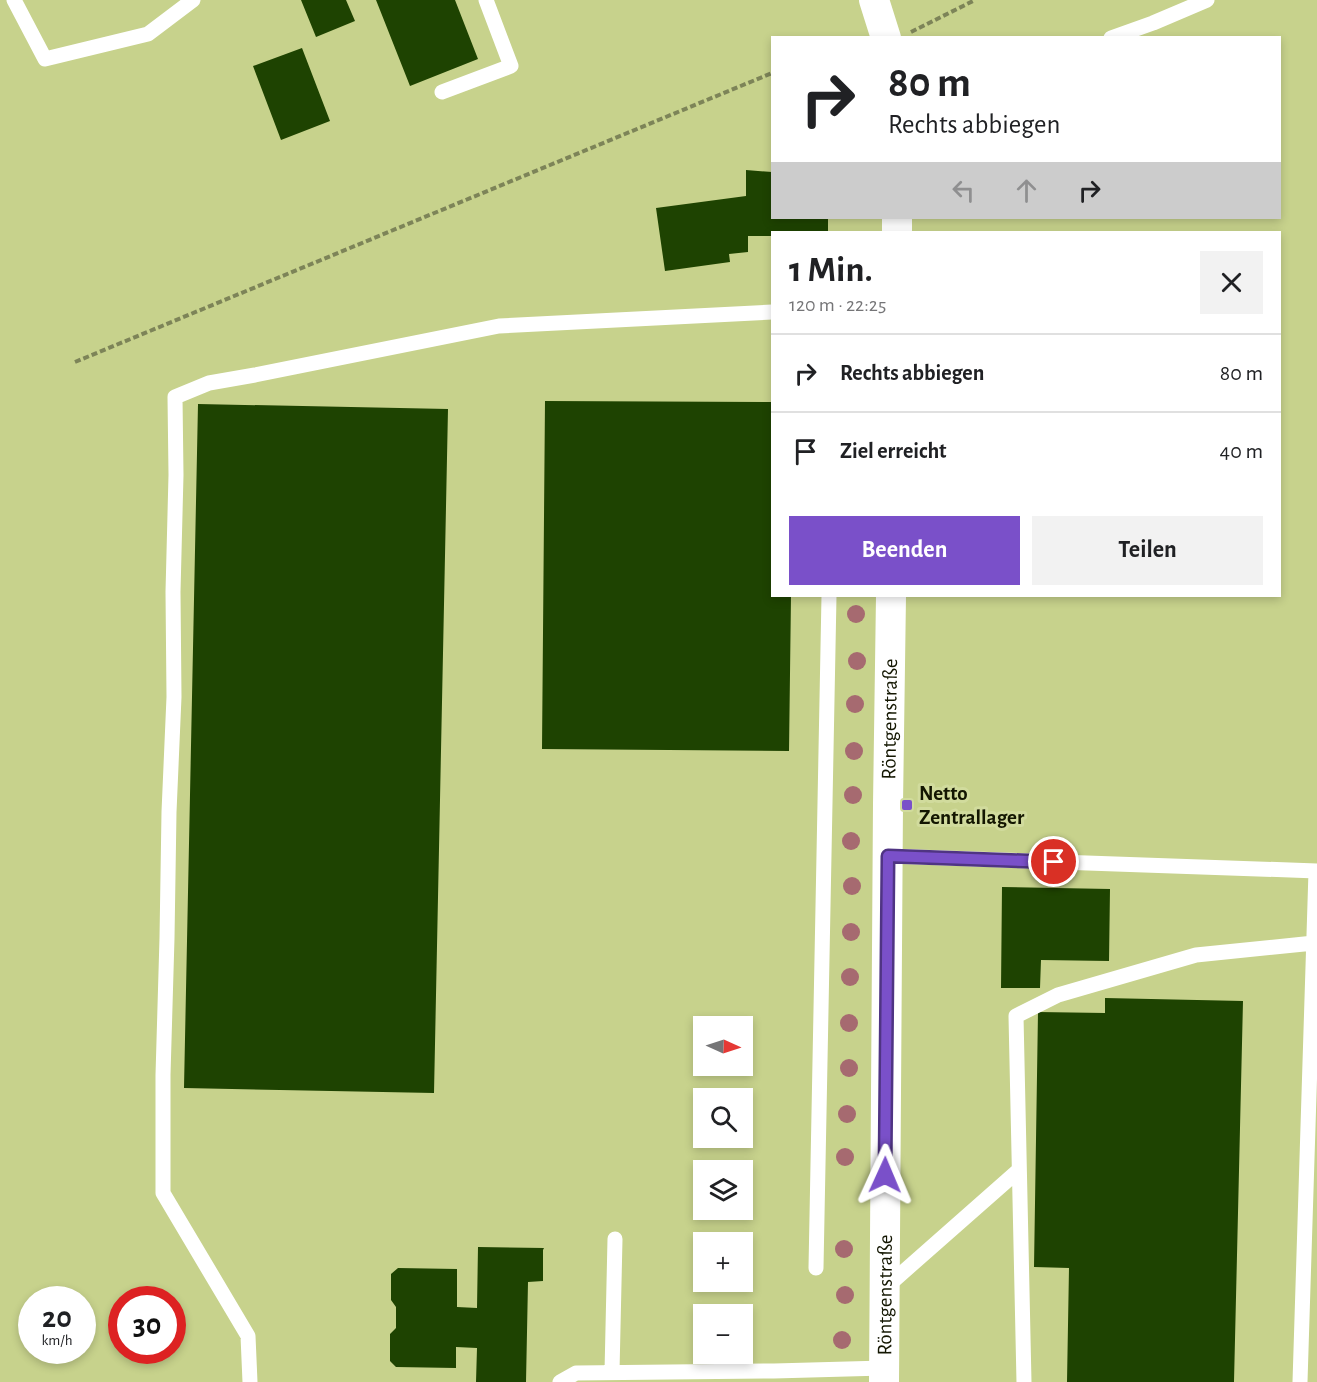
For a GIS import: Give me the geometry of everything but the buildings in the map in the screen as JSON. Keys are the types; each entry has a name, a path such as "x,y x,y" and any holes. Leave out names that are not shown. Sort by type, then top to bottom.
{"street":[{"path":"874,0 897,35"},
{"name":"Röntgenstraße","path":"884,1375 891,597"}],"lane":[{"path":"14,0 45,59 148,34 193,0"},
{"path":"442,92 511,66 486,0"},
{"path":"1116,36 1206,0"},
{"path":"250,1382 248,1336 163,1193 163,1075 174,697 175,397 209,382 499,326 771,312"},
{"path":"816,1268 829,597"},
{"path":"888,856 1317,871 1300,1382"},
{"path":"1024,1382 1016,1016 1058,995 1196,955 1314,943"},
{"path":"884,1289 1019,1170"},
{"path":"612,1372 615,1239"},
{"path":"560,1382 576,1373 612,1372 773,1377 884,1375"}],"path":[{"path":"897,35 975,0"},
{"path":"75,362 771,73"}],"shaded area":[{"path":"0,0 1317,0 1317,1382 0,1382"}],"place":[{"name":"Netto Zentrallager","path":"907,805"}],"route":[{"path":"885,1175 888,856 1054,862"}]}
